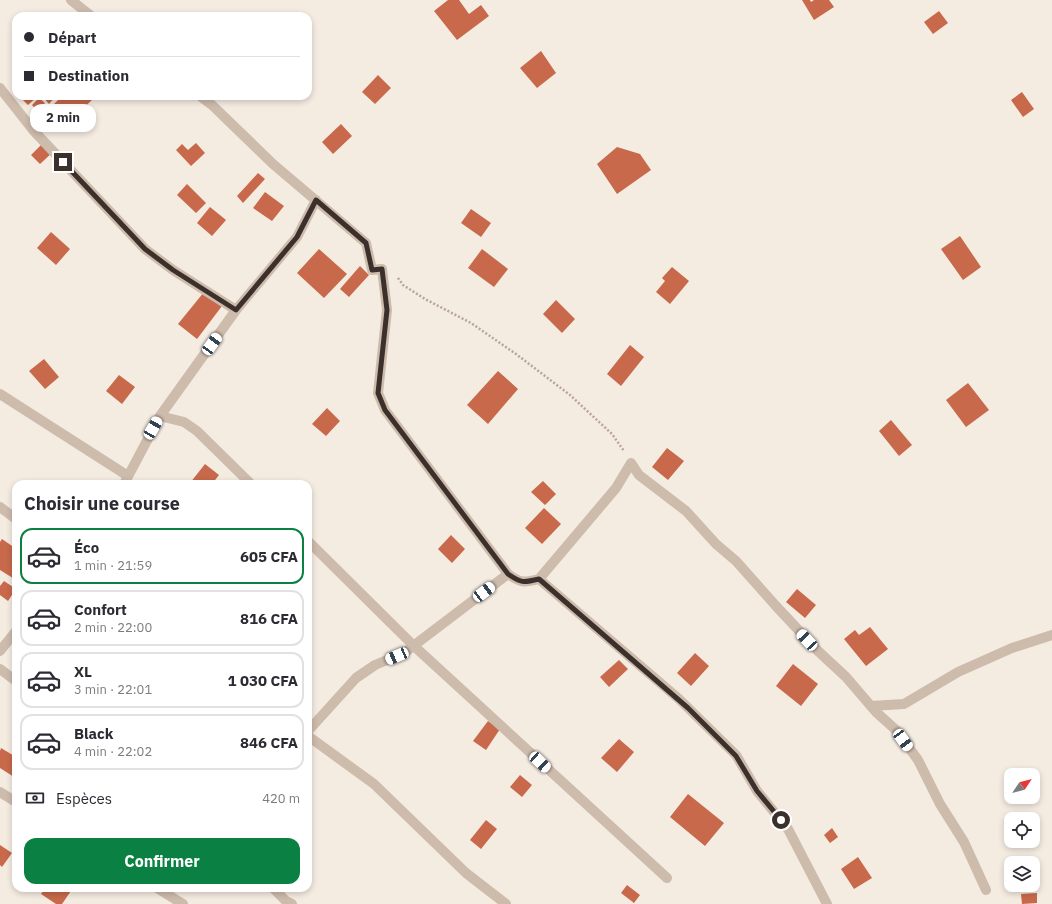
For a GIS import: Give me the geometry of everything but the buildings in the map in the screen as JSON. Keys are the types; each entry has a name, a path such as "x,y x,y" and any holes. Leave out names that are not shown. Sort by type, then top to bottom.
{"street":[{"path":"71,0 86,12"},
{"path":"0,88 33,130 145,249 173,270 236,310"},
{"path":"205,100 273,164 366,243 372,270 382,269 387,310 378,393 385,410 508,574 516,580 525,583 539,579 616,488 631,463 639,475 686,511 716,544 736,561 818,651 846,677 871,706 896,730 918,760 940,804 964,842 986,890"},
{"path":"0,394 126,480 160,416 236,310 297,237 316,200"},
{"path":"160,416 184,422 197,431 247,480"},
{"path":"0,507 12,516"},
{"path":"312,545 414,646 667,878"},
{"path":"312,727 356,678 375,665 404,653 508,574"},
{"path":"539,579 679,699 736,756 757,791 788,829 828,904"},
{"path":"871,706 904,704 965,669 1012,648 1052,635"},
{"path":"0,651 12,636"},
{"path":"0,669 12,678"},
{"path":"312,739 374,784 466,873 506,904"},
{"path":"0,792 12,800"},
{"path":"164,892 183,904"},
{"path":"276,892 287,903"}],"path":[{"path":"382,269 391,267 403,285 471,323 516,354 570,396 612,434 631,463"}],"route":[{"path":"63,162 145,249 173,270 236,310 297,237 316,200 366,243 372,270 382,269 387,310 378,393 385,410 508,574 516,580 525,583 539,579 679,699 736,756 757,791 781,820"}]}
